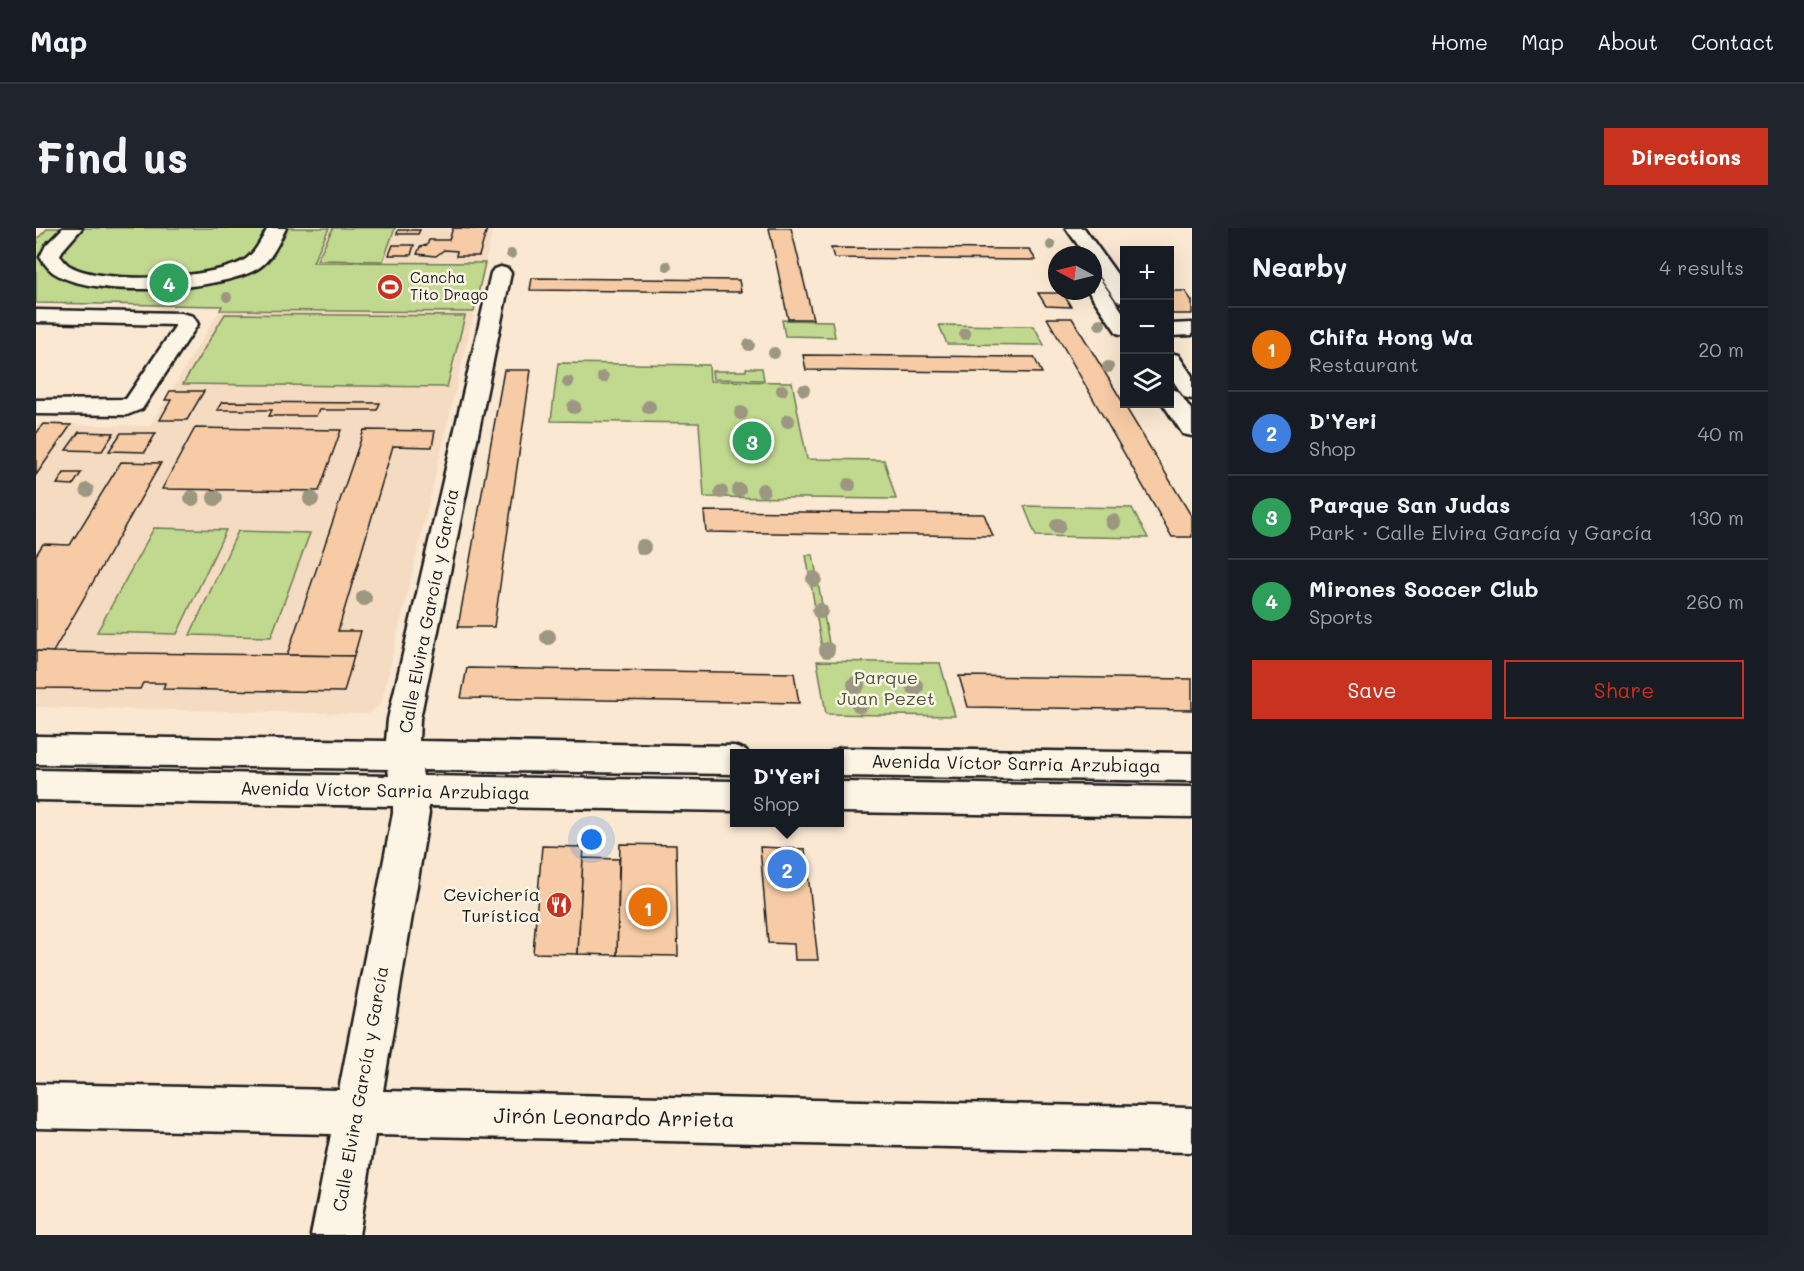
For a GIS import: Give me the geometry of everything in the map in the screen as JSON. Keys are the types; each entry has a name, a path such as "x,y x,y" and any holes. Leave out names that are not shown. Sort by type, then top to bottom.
{"street":[{"path":"73,228 53,249 50,257 58,268 94,279 147,283 205,279 239,271 260,257 277,228"},
{"path":"1056,228 1068,246"},
{"path":"1075,228 1120,290"},
{"name":"Calle Elvira García y García","path":"335,1235 411,813 405,773 404,719 501,273"},
{"path":"1102,296 1120,322"},
{"path":"36,316 180,319 186,320 187,324 134,404 127,408 36,407"},
{"path":"1174,330 1192,329"},
{"path":"1174,346 1192,346"},
{"path":"1174,366 1192,392"},
{"path":"1174,402 1192,429"},
{"name":"Avenida Víctor Sarria Arzubiaga","path":"36,750 730,796"},
{"name":"Avenida Víctor Sarria Arzubiaga","path":"36,785 730,760"},
{"name":"Avenida Víctor Sarria Arzubiaga","path":"844,762 1192,767"},
{"name":"Avenida Víctor Sarria Arzubiaga","path":"844,797 1192,802"},
{"name":"Jirón Leonardo Arrieta","path":"36,1106 1192,1130"}],"shaded area":[{"path":"329,228 493,228 485,263 313,262"},
{"path":"220,310 474,312 381,704 367,714 36,707 36,424 150,426"}],"green space":[{"path":"48,228 329,228 313,262 485,263 474,312 220,310 222,306 36,303 36,245 38,242 36,240"},
{"path":"333,228 395,228 383,261 317,260"},
{"path":"225,314 465,316 447,387 183,384"},
{"path":"782,320 832,321 835,337 785,336"},
{"path":"939,325 1034,326 1044,345 947,344"},
{"path":"558,363 709,365 710,381 792,382 807,459 884,460 896,499 704,497 699,423 551,421"},
{"path":"746,368 762,368 764,380 713,379 712,371 746,371"},
{"path":"1024,506 1132,508 1148,538 1036,536"},
{"path":"154,528 226,530 177,634 97,632"},
{"path":"238,531 310,533 271,637 190,635"},
{"path":"806,555 813,555 831,654 823,654"},
{"name":"Parque Juan Pezet","path":"817,661 940,663 955,716 826,714"}],"building":[{"path":"453,228 487,229 479,256 456,256 457,251 444,250 436,256 417,254 420,247 427,245 429,240 449,240"},
{"path":"769,228 791,228 813,319 788,319"},
{"path":"398,230 420,230 418,234 397,234"},
{"path":"393,245 414,245 411,255 389,255"},
{"path":"831,248 1029,249 1036,260 834,258"},
{"path":"532,278 739,280 741,292 530,290"},
{"path":"1174,291 1185,291 1192,301 1192,314 1174,314"},
{"path":"1038,293 1048,293 1048,300 1067,300 1071,307 1046,306"},
{"path":"1047,318 1072,318 1120,398 1120,408 1126,408 1192,517 1192,537 1172,537"},
{"path":"803,355 1034,357 1042,373 806,370"},
{"path":"504,370 531,370 494,627 458,627"},
{"path":"170,391 204,391 187,420 160,420 171,400 165,400"},
{"path":"222,402 380,403 377,410 319,410 316,416 269,416 272,410 217,410"},
{"path":"43,424 71,425 36,475 36,434"},
{"path":"195,428 341,430 319,491 162,489"},
{"path":"364,430 435,431 432,447 393,446 338,631 361,631 354,656 287,655"},
{"path":"79,432 114,433 102,451 66,450"},
{"path":"121,433 156,433 145,452 109,451"},
{"path":"121,462 161,463 53,652 36,651 36,555 43,544 70,545"},
{"path":"64,473 81,473 73,485 57,484"},
{"path":"704,511 984,514 993,536 706,532"},
{"path":"36,651 354,656 344,692 163,689 165,683 143,683 140,689 36,688"},
{"path":"467,668 794,673 799,703 461,698"},
{"path":"959,676 1192,679 1192,710 968,707"},
{"path":"620,844 676,845 678,956 617,955"},
{"name":"Cevichería Turística","path":"542,846 584,847 578,954 533,953"},
{"path":"760,847 805,849 818,960 795,960 794,944 768,943"},
{"path":"583,858 619,859 617,955 578,954"}],"place":[{"name":"Mirones Soccer Club","path":"169,283"},
{"name":"Cancha Tito Drago","path":"390,287"},
{"name":"Parque San Judas","path":"752,441"},
{"name":"D'Yeri","path":"787,869"},
{"name":"Cevichería Turística","path":"559,905"},
{"name":"Chifa Hong Wa","path":"648,907"}]}
